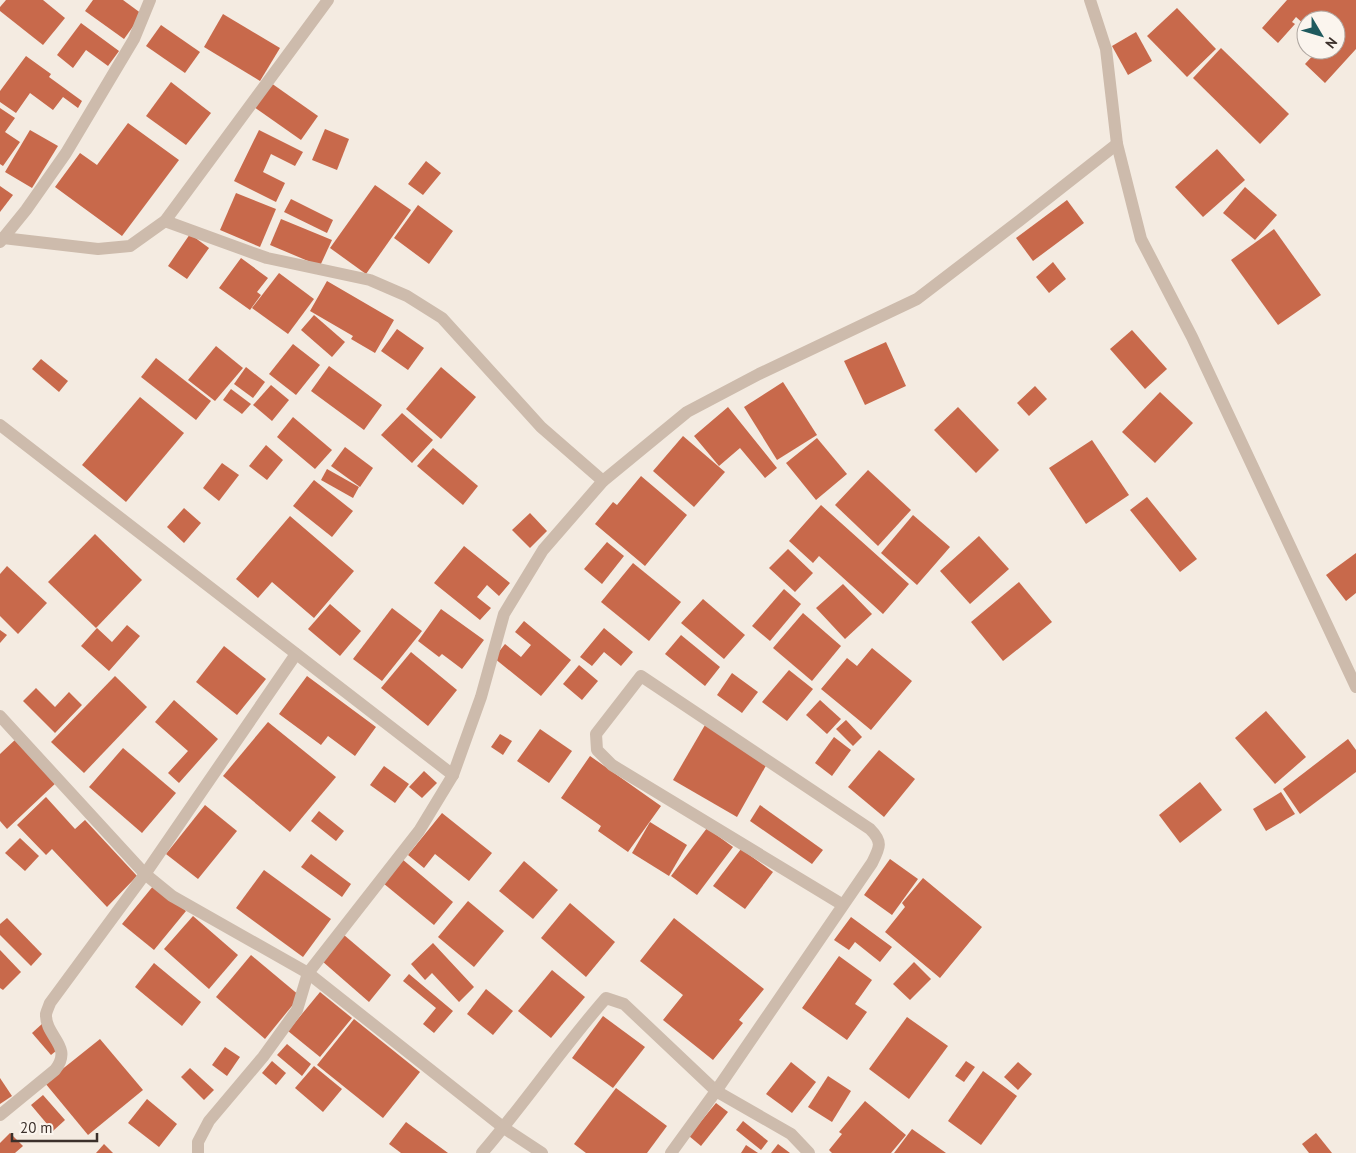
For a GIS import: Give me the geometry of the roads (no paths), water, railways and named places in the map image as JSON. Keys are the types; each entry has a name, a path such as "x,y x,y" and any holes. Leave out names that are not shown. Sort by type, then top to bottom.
{"street":[{"path":"2,240 26,210 66,153 134,39 150,0"},
{"path":"2,240 98,249 130,246 165,221 328,0"},
{"path":"1090,0 1106,50 1117,144 1141,239 1192,337 1356,687"},
{"path":"198,1153 198,1142 209,1121 263,1057 297,1010 308,973 419,831 453,775 481,697 504,614 543,550 603,481 687,412 759,374 917,299 1117,144"},
{"path":"165,221 267,258 370,280 407,296 442,318 541,427 603,481"},
{"path":"0,424 453,775"},
{"path":"0,1115 61,1063 63,1055 47,1022 46,1013 50,1003 145,874 296,654"},
{"path":"671,1153 716,1090 872,863 880,849 878,837 870,829 641,676 596,734 597,750 612,765 843,905"},
{"path":"0,716 145,874 172,896 308,973 504,1128 542,1153"},
{"path":"482,1153 504,1128 584,1023 606,998 624,1004 716,1090 791,1134 809,1153"}]}
